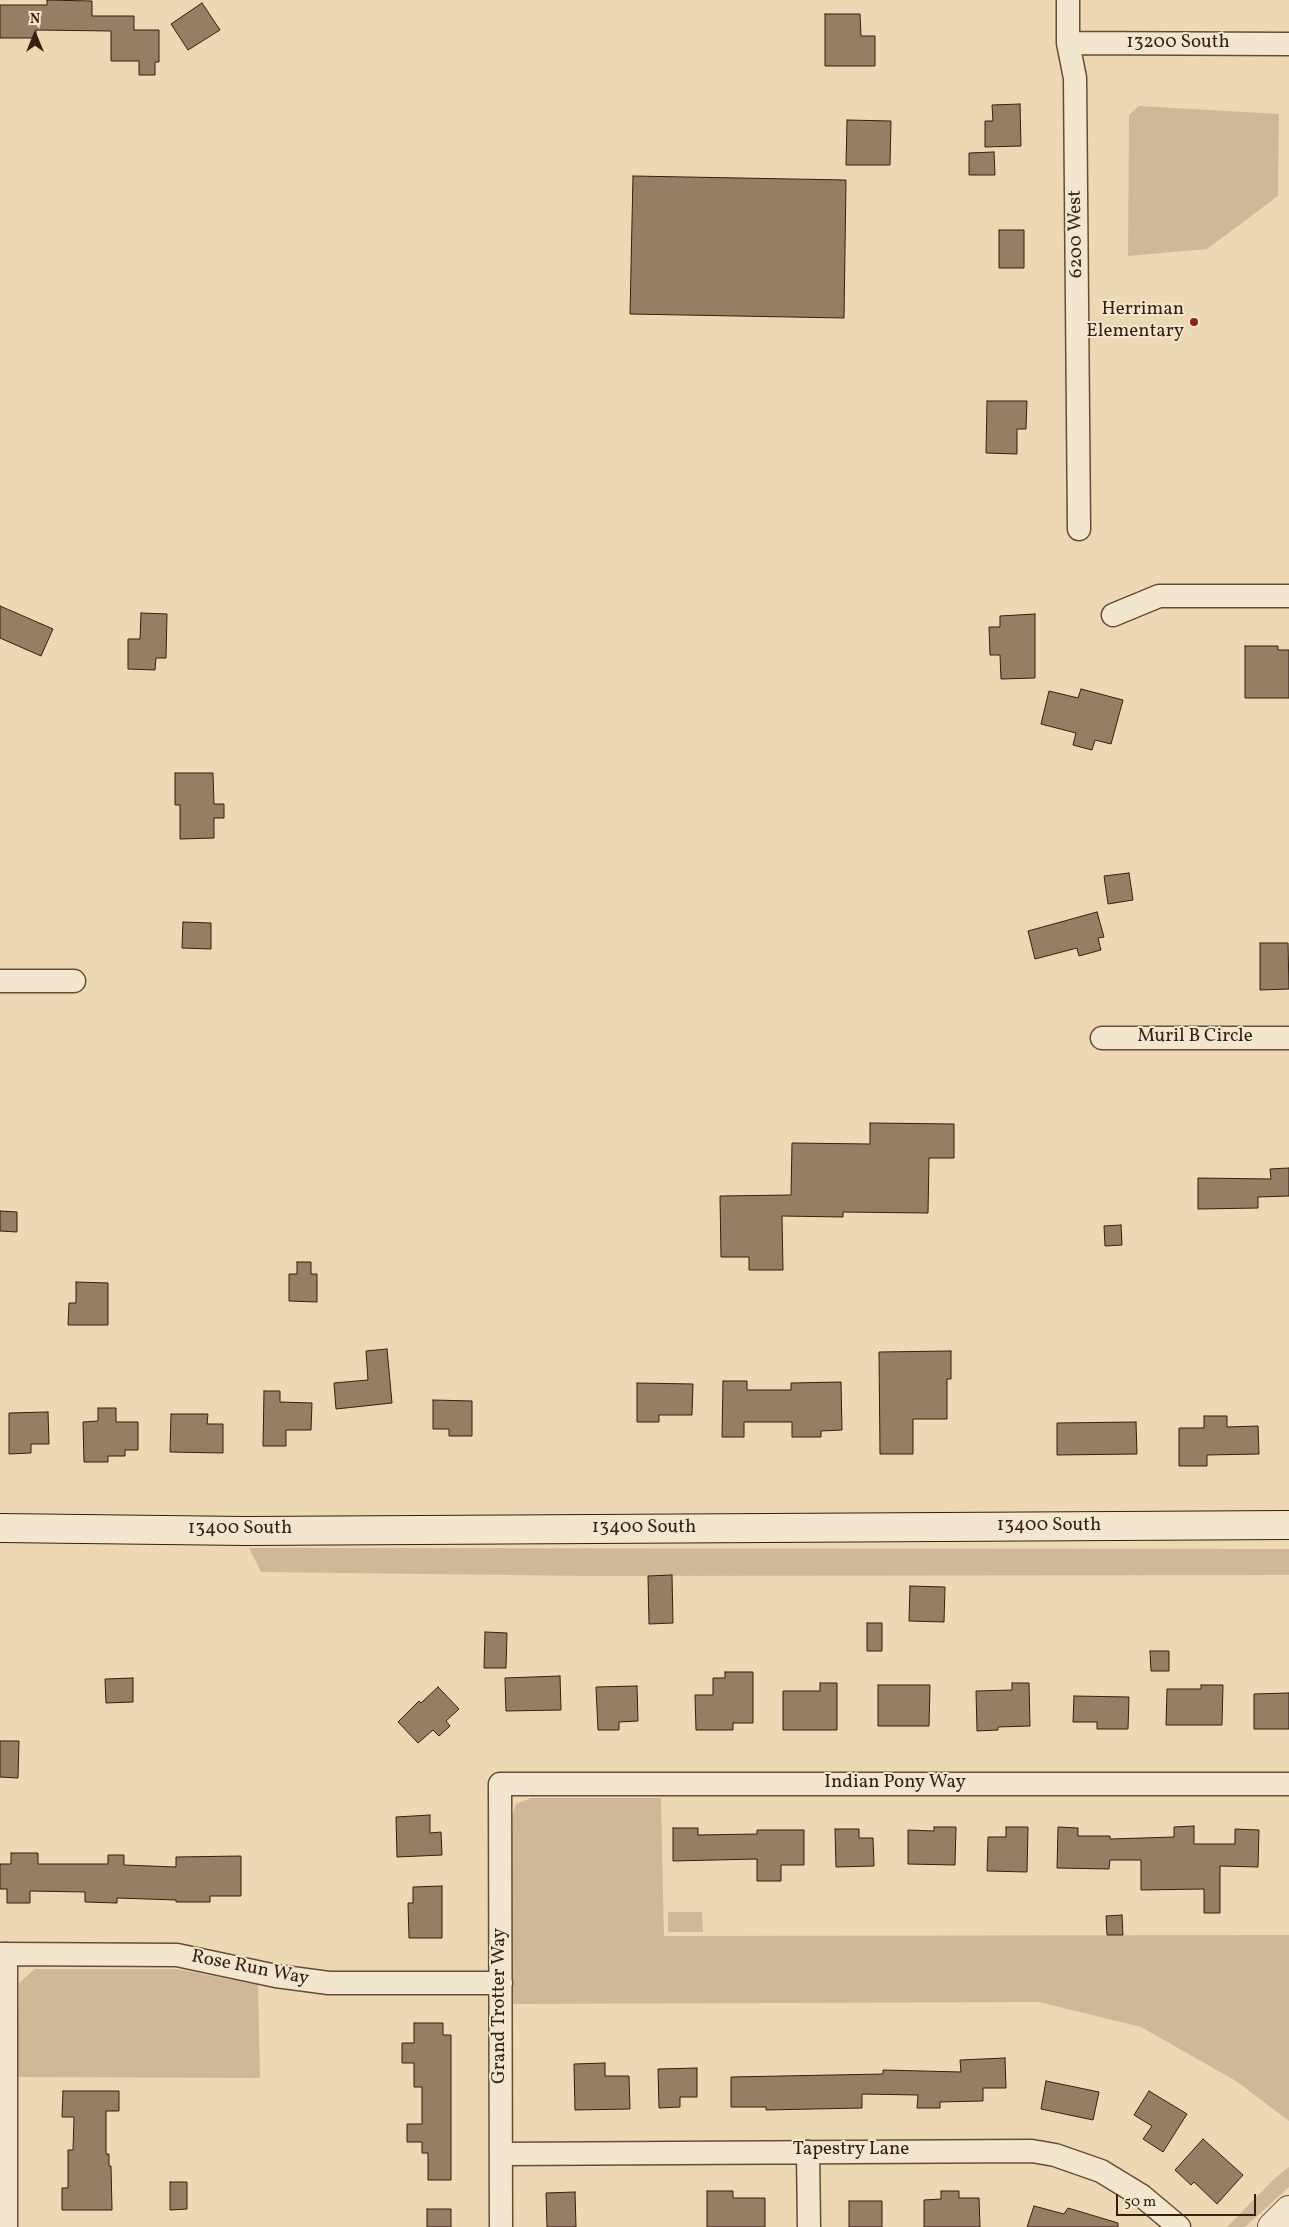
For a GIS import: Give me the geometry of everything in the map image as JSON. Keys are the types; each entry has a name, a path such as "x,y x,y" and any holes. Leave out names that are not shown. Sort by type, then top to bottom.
{"main road":[{"name":"13400 South","path":"0,1528 266,1531 1289,1525"},
{"path":"1272,2227 1289,2210"}],"street":[{"name":"6200 West","path":"1068,0 1068,43 1075,78 1079,529"},
{"name":"13200 South","path":"1068,43 1289,44"},
{"path":"1113,615 1159,596 1289,596"},
{"path":"0,981 74,981"},
{"name":"Muril B Circle","path":"1102,1038 1289,1038"},
{"name":"Indian Pony Way","path":"500,1784 1289,1784"},
{"name":"Grand Trotter Way","path":"500,1784 501,2227"},
{"path":"3,1954 6,2227"},
{"name":"Rose Run Way","path":"3,1954 177,1955 284,1977 329,1983 500,1983"},
{"name":"Tapestry Lane","path":"501,2154 1007,2150 1055,2155 1101,2171 1122,2182 1179,2227"},
{"path":"808,2152 809,2227"}],"shaded area":[{"path":"1139,106 1279,114 1278,196 1207,249 1128,256 1129,115"},
{"path":"249,1548 1289,1549 1289,1575 590,1576 261,1572"},
{"path":"531,1798 661,1798 664,1936 1289,1935 1289,2121 1236,2081 1141,2027 1039,2002 511,2004 510,1822 516,1804"},
{"path":"668,1912 702,1912 703,1932 668,1932"},
{"path":"35,1969 177,1969 258,1985 260,2078 17,2077 19,1983"},
{"path":"1289,2167 1289,2187 1245,2227 1227,2227 1274,2179"}],"building":[{"path":"47,0 92,1 92,16 134,16 134,30 159,30 159,62 155,62 155,75 139,75 139,61 111,61 111,31 36,30 36,38 0,38 0,5 47,5"},
{"path":"202,3 220,30 188,50 171,24"},
{"path":"825,14 860,14 861,36 875,36 875,66 825,66"},
{"path":"1020,104 1021,146 985,147 985,121 993,121 992,105"},
{"path":"847,120 891,121 890,165 846,165"},
{"path":"994,152 995,175 969,175 969,153"},
{"path":"633,176 846,180 844,318 630,314"},
{"path":"999,230 1024,230 1024,268 999,268"},
{"path":"987,401 1027,401 1026,429 1017,429 1017,454 986,453"},
{"path":"0,606 53,629 41,656 0,638"},
{"path":"141,613 167,614 166,658 156,658 155,670 128,669 128,639 140,639"},
{"path":"1035,614 1035,678 1001,679 1000,655 990,655 989,627 1000,627 1000,616"},
{"path":"1245,646 1278,646 1278,650 1289,650 1289,698 1245,698"},
{"path":"1081,689 1123,700 1111,744 1095,740 1092,750 1073,745 1076,733 1041,724 1049,691 1078,698"},
{"path":"175,773 213,773 214,804 224,804 224,818 214,818 214,838 180,839 180,805 175,805"},
{"path":"1129,873 1133,900 1108,904 1104,876"},
{"path":"1097,912 1104,937 1098,938 1101,950 1079,956 1077,948 1035,959 1028,931"},
{"path":"183,922 211,923 211,949 182,948"},
{"path":"1260,943 1288,943 1289,989 1260,990"},
{"path":"870,1123 954,1124 954,1158 929,1158 928,1213 843,1212 843,1217 782,1216 783,1270 749,1270 749,1257 721,1257 720,1196 791,1195 792,1143 870,1144"},
{"path":"1289,1168 1289,1196 1258,1197 1258,1208 1198,1209 1198,1178 1271,1179 1270,1169"},
{"path":"0,1211 17,1212 17,1232 0,1231"},
{"path":"1121,1225 1122,1245 1105,1246 1104,1226"},
{"path":"297,1262 311,1262 311,1274 317,1274 317,1302 289,1301 289,1274 297,1274"},
{"path":"76,1282 108,1283 108,1325 68,1325 69,1303 76,1303"},
{"path":"387,1349 392,1403 336,1409 334,1383 368,1380 366,1351"},
{"path":"951,1351 951,1379 947,1379 947,1419 913,1419 913,1454 880,1454 879,1352"},
{"path":"723,1381 747,1381 747,1390 791,1390 791,1383 841,1382 842,1430 821,1431 821,1437 792,1437 792,1422 744,1422 744,1437 722,1437"},
{"path":"637,1383 693,1384 692,1415 659,1415 659,1422 637,1422"},
{"path":"264,1391 280,1391 280,1402 312,1403 311,1430 286,1430 286,1446 263,1446"},
{"path":"433,1400 472,1401 472,1436 449,1436 449,1429 433,1429"},
{"path":"98,1408 116,1408 116,1422 138,1422 138,1450 125,1450 125,1456 108,1456 108,1462 84,1462 83,1422 98,1421"},
{"path":"48,1412 49,1444 31,1444 31,1453 9,1454 9,1413"},
{"path":"171,1414 208,1414 207,1424 223,1424 223,1453 170,1452"},
{"path":"1204,1416 1227,1416 1227,1427 1258,1426 1259,1454 1207,1455 1207,1466 1179,1466 1179,1428 1204,1428"},
{"path":"1136,1422 1137,1454 1057,1455 1057,1423"},
{"path":"672,1575 673,1623 649,1624 648,1576"},
{"path":"910,1586 945,1587 944,1622 909,1621"},
{"path":"867,1623 882,1623 882,1651 867,1651"},
{"path":"485,1632 507,1633 506,1668 484,1668"},
{"path":"1150,1651 1169,1651 1169,1671 1151,1671"},
{"path":"725,1672 753,1672 753,1723 733,1723 733,1730 696,1730 695,1695 713,1695 713,1678 725,1678"},
{"path":"560,1676 561,1710 506,1711 505,1678"},
{"path":"133,1678 133,1702 106,1703 105,1679"},
{"path":"820,1683 837,1683 837,1730 783,1730 783,1691 820,1691"},
{"path":"1012,1683 1029,1683 1030,1726 998,1727 998,1730 977,1731 976,1691 1012,1690"},
{"path":"878,1685 930,1685 929,1726 878,1726"},
{"path":"1201,1685 1223,1685 1222,1725 1166,1725 1167,1689 1201,1689"},
{"path":"637,1686 638,1721 619,1722 619,1730 598,1730 596,1687"},
{"path":"438,1687 459,1709 446,1721 450,1726 439,1736 433,1730 418,1743 398,1722 419,1701 421,1703"},
{"path":"1289,1693 1289,1729 1254,1729 1254,1694"},
{"path":"1074,1696 1129,1697 1128,1729 1097,1729 1097,1722 1073,1722"},
{"path":"0,1741 19,1741 18,1778 0,1777"},
{"path":"430,1815 430,1833 441,1832 442,1855 397,1857 396,1817"},
{"path":"1194,1826 1194,1844 1235,1844 1235,1829 1259,1830 1258,1867 1220,1866 1220,1913 1204,1913 1204,1889 1141,1890 1141,1860 1110,1860 1109,1869 1057,1868 1058,1827 1078,1828 1078,1836 1110,1836 1110,1839 1174,1837 1174,1827"},
{"path":"934,1827 956,1827 955,1865 908,1864 908,1830 934,1831"},
{"path":"1006,1827 1028,1827 1027,1872 987,1871 988,1837 1006,1837"},
{"path":"673,1828 698,1828 698,1835 757,1834 757,1830 804,1830 804,1865 781,1865 781,1881 757,1881 757,1859 673,1861"},
{"path":"835,1829 859,1829 859,1838 873,1838 874,1866 836,1867"},
{"path":"11,1853 38,1853 38,1864 108,1864 108,1855 124,1855 124,1865 176,1867 176,1857 241,1856 241,1896 210,1896 210,1902 117,1898 117,1903 85,1902 85,1892 30,1891 30,1903 7,1903 7,1889 0,1889 0,1864 11,1864"},
{"path":"442,1886 442,1938 409,1938 408,1903 413,1903 413,1887"},
{"path":"1122,1915 1123,1935 1107,1935 1106,1916"},
{"path":"414,2023 443,2023 443,2035 451,2035 451,2180 428,2180 428,2153 422,2153 422,2142 407,2142 407,2124 422,2124 422,2087 414,2087 414,2063 402,2063 402,2043 414,2043"},
{"path":"1005,2058 1006,2088 983,2088 983,2101 940,2102 940,2108 917,2108 918,2095 862,2094 862,2108 766,2110 766,2107 731,2107 731,2077 883,2074 883,2070 961,2072 960,2060"},
{"path":"605,2063 605,2076 629,2076 630,2109 575,2110 574,2064"},
{"path":"697,2068 697,2097 680,2097 680,2107 659,2108 658,2069"},
{"path":"1046,2081 1099,2092 1093,2120 1041,2109"},
{"path":"63,2091 119,2091 119,2111 106,2111 106,2154 109,2154 109,2166 111,2166 112,2210 62,2210 62,2188 68,2188 68,2150 73,2150 74,2117 62,2117"},
{"path":"1149,2091 1187,2114 1163,2152 1143,2139 1152,2126 1134,2115"},
{"path":"1203,2139 1243,2175 1217,2204 1194,2182 1191,2185 1175,2170"},
{"path":"170,2182 187,2182 187,2209 170,2210"},
{"path":"707,2191 733,2191 733,2198 765,2198 765,2227 707,2227"},
{"path":"941,2191 959,2191 959,2198 979,2198 980,2227 924,2227 924,2200 941,2199"},
{"path":"575,2192 576,2227 547,2227 546,2193"},
{"path":"849,2201 882,2201 882,2227 849,2227"},
{"path":"1034,2206 1064,2214 1068,2208 1118,2223 1118,2227 1027,2227"},
{"path":"427,2209 451,2209 451,2227 427,2227"}],"place":[{"name":"Herriman Elementary","path":"1194,322"}]}
